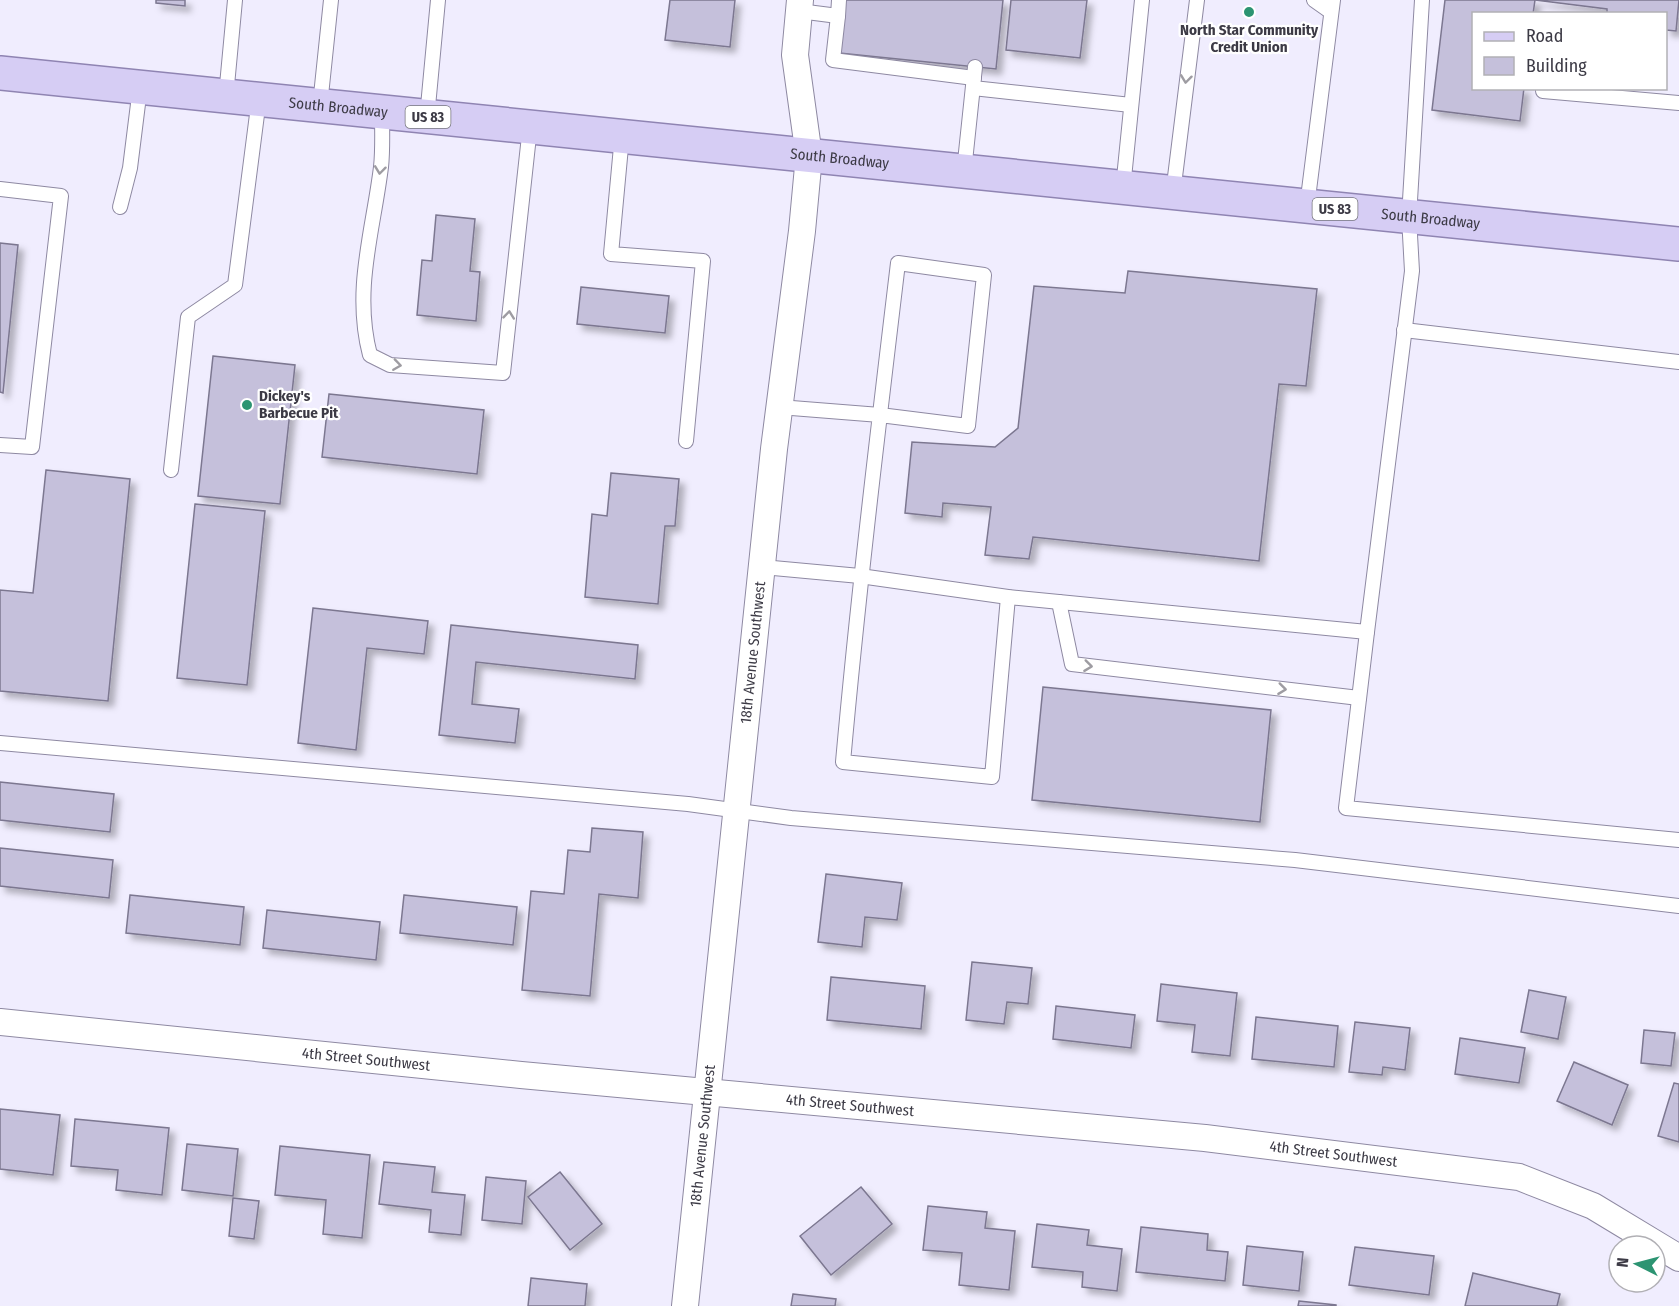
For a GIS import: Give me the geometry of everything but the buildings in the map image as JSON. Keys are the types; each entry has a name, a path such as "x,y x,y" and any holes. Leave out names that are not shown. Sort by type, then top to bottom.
{"main road":[{"name":"South Broadway","path":"0,73 1679,244"}],"street":[{"name":"18th Avenue Southwest","path":"685,1306 735,811 809,156 795,55 799,6"},
{"name":"4th Street Southwest","path":"0,1022 708,1092 1205,1138 1519,1177 1593,1206 1679,1258"}],"lane":[{"path":"226,96 235,0"},
{"path":"320,106 331,0"},
{"path":"427,117 438,0"},
{"path":"839,0 833,60 877,61 926,67 974,78 1131,105"},
{"path":"1123,188 1142,0"},
{"path":"1173,192 1197,0"},
{"path":"1307,206 1332,6 1314,0"},
{"path":"1422,0 1409,217 1412,271 1346,808 1679,840"},
{"path":"799,6 838,16"},
{"path":"964,171 974,78"},
{"path":"120,207 130,168 140,87"},
{"path":"1543,91 1679,103"},
{"path":"171,470 188,316 235,285 259,99"},
{"path":"382,112 381,165 362,290 365,336 370,355 390,364 503,373 530,127"},
{"path":"622,136 611,254 703,261 686,441"},
{"path":"0,189 61,196 32,447 0,445"},
{"path":"779,407 880,415 968,426 984,276 898,263 880,415 860,576 843,762 992,777 1008,597"},
{"path":"1404,330 1679,362"},
{"path":"762,567 860,576 1008,597 1367,632"},
{"path":"1059,602 1072,664 1359,698"},
{"path":"0,742 676,803 735,811 1295,860 1679,906"}],"place":[{"name":"North Star Community Credit Union","path":"1249,12"},
{"name":"Dickey's Barbecue Pit","path":"247,405"}]}
